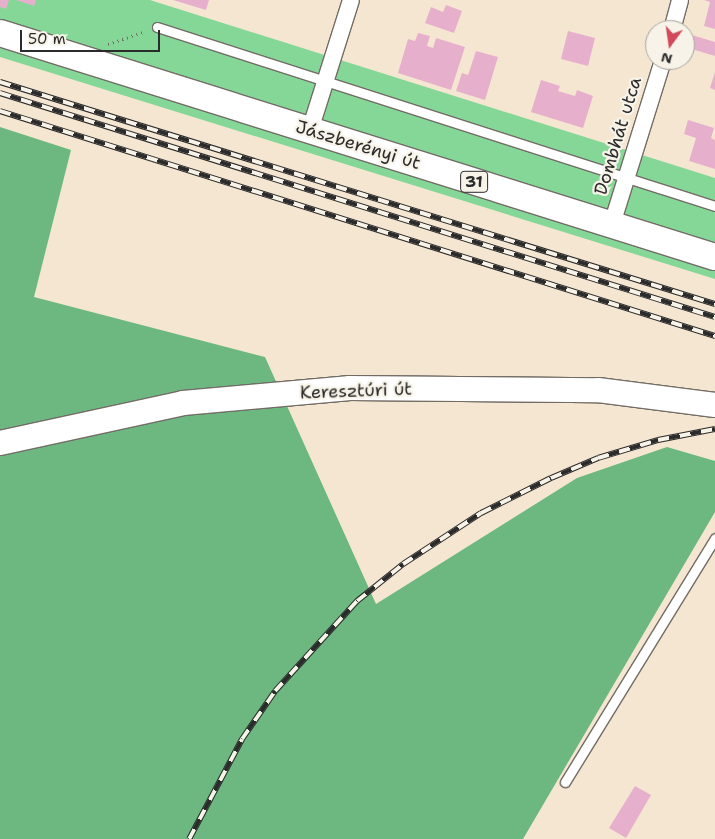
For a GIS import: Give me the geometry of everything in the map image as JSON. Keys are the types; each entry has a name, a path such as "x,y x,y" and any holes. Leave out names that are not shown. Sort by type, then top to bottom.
{"main road":[{"name":"Jászberényi út","path":"0,33 715,257"},
{"name":"Keresztúri út","path":"0,443 183,404 350,388 598,390 715,405"}],"street":[{"path":"310,130 327,82 351,0"},
{"path":"675,20 680,0"},
{"name":"Dombhát utca","path":"612,224 660,70"}],"lane":[{"path":"157,27 715,206"},
{"path":"565,782 715,538"}],"path":[{"path":"100,46 157,27"}],"green space":[{"path":"0,0 150,0 715,178 715,279 0,57"},
{"path":"0,127 71,150 34,297 265,357 376,604 577,478 667,447 715,461 715,512 523,839 0,839"}],"building":[{"path":"0,0 9,0 6,9 0,7"},
{"path":"16,0 36,0 34,6"},
{"path":"173,0 209,0 206,10"},
{"path":"704,0 715,0 715,29 704,26 710,2"},
{"path":"446,5 462,11 454,33 425,23 431,7 443,12"},
{"path":"568,31 595,38 588,66 561,59"},
{"path":"418,33 430,36 427,46 433,48 436,38 465,47 451,90 398,73 408,39 415,41"},
{"path":"695,36 715,42 715,56 695,50"},
{"path":"476,51 498,57 485,100 456,91 462,73 468,75"},
{"path":"715,72 715,90 710,88"},
{"path":"541,80 560,86 558,91 575,96 577,90 593,96 583,128 531,112"},
{"path":"688,120 714,128 711,138 715,140 715,169 689,161 696,138 684,134"},
{"path":"635,786 651,795 626,838 609,828"}],"railway":[{"path":"0,82 715,304"},
{"path":"0,93 715,317"},
{"path":"0,111 715,336"},
{"path":"189,839 242,739 275,691 357,601 403,564 481,513 551,478 598,458 658,440 715,429"}]}
